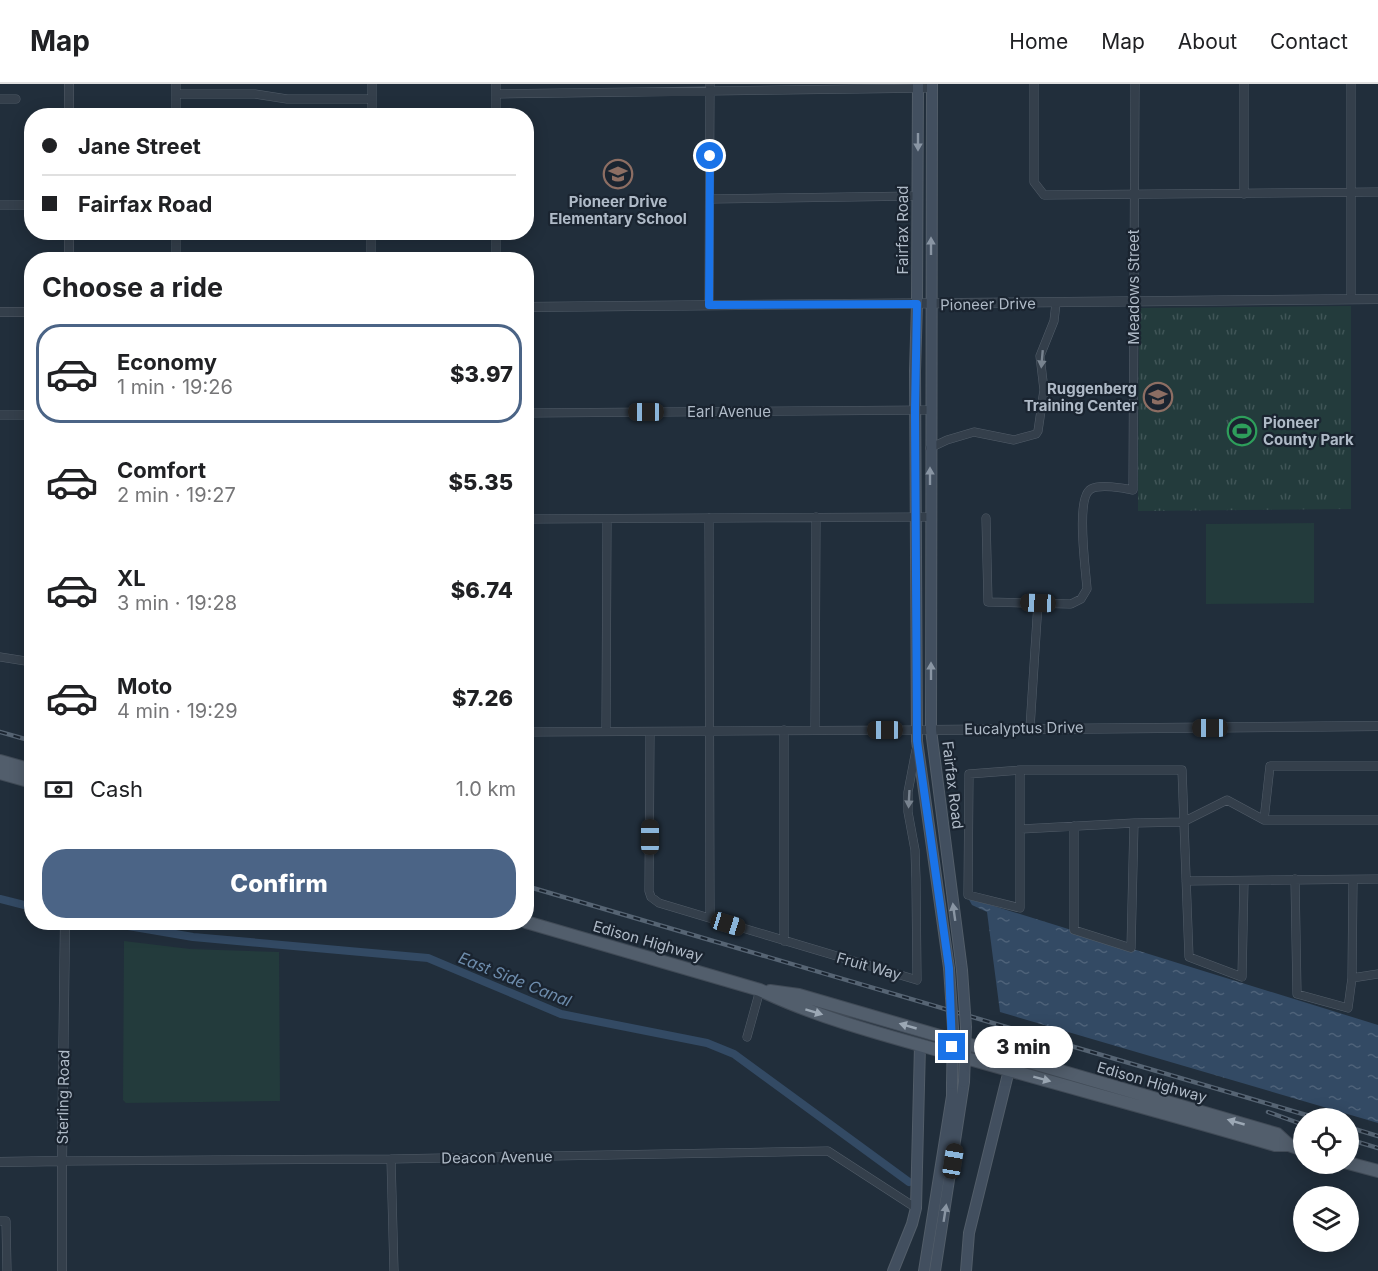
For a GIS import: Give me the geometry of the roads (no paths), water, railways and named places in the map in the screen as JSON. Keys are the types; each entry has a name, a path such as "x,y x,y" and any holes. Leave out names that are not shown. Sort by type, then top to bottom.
{"main road":[{"name":"Fairfax Road","path":"918,86 915,410 918,735 949,968 952,1028 952,1096 924,1271"},
{"name":"Fairfax Road","path":"932,86 931,730 962,970 966,1028 964,1082 935,1271"},
{"path":"0,761 24,768"},
{"path":"0,773 24,780"},
{"name":"Edison Highway","path":"534,924 760,990 793,1005 920,1045 1275,1145 1293,1147"},
{"name":"Edison Highway","path":"760,990 799,995 1277,1134 1288,1145"},
{"path":"893,1271 916,1208 920,1045"},
{"path":"966,1271 969,1233 1009,1070"},
{"path":"1359,1166 1378,1171"}],"street":[{"path":"69,84 69,108"},
{"path":"176,84 176,108"},
{"path":"372,84 372,108"},
{"path":"496,84 496,108"},
{"path":"1034,84 1034,183 1044,195 1378,192"},
{"name":"Meadows Street","path":"1038,603 1071,604 1081,599 1087,589 1082,511 1084,498 1092,488 1112,487 1133,490 1136,84"},
{"path":"1244,84 1244,194"},
{"path":"1351,84 1351,299"},
{"path":"496,94 710,88 932,86"},
{"path":"709,305 710,88"},
{"path":"176,94 255,94 287,99 372,99"},
{"path":"0,99 16,99"},
{"path":"710,199 918,196"},
{"path":"0,205 24,205"},
{"name":"Pioneer Drive","path":"534,307 1378,299"},
{"path":"930,448 974,432 1014,440 1036,434 1044,390 1040,356 1054,321 1056,303"},
{"path":"0,312 24,312"},
{"name":"Earl Avenue","path":"534,413 930,410"},
{"path":"0,415 24,415"},
{"path":"815,729 816,517"},
{"path":"534,519 930,517"},
{"path":"709,518 710,918"},
{"path":"986,518 988,602 1038,603 1030,728"},
{"path":"606,731 607,519"},
{"path":"0,657 24,661"},
{"name":"Eucalyptus Drive","path":"534,732 815,729 918,735 931,730 1030,728 1378,726"},
{"path":"784,730 784,941"},
{"name":"Fruit Way","path":"650,732 649,891 651,897 659,903 917,980 915,850 908,812 908,792 918,735"},
{"path":"1264,820 1270,766 1378,766"},
{"path":"1020,770 1022,829 1020,908 968,895 969,774 1020,770 1182,770 1189,957 1242,977 1244,881"},
{"path":"1022,829 1183,822 1227,800 1264,820 1378,820"},
{"path":"1074,826 1074,930 1131,948 1134,823"},
{"path":"1295,879 1297,994 1348,1008 1352,978 1353,880"},
{"path":"1186,881 1378,879"},
{"name":"Sterling Road","path":"63,1271 65,930"},
{"path":"1352,978 1378,974"},
{"path":"747,1037 760,990"},
{"name":"Deacon Avenue","path":"62,1161 391,1159 828,1151 916,1208"},
{"path":"391,1159 394,1271"},
{"path":"0,1162 62,1161"},
{"path":"3,1221 7,1271"}],"water":[{"path":"968,898 1378,1025 1378,1123 1359,1117 1359,1108 1327,1108 1000,1012 987,912 972,905"}],"waterway":[{"name":"East Side Canal","path":"0,899 24,905"},
{"name":"East Side Canal","path":"152,930 193,937 428,958 561,1014 707,1043 734,1054 909,1182"}],"railway":[{"path":"0,732 24,739"},
{"path":"534,888 1293,1111"},
{"path":"1268,1112 1293,1121"},
{"path":"1359,1130 1378,1136"},
{"path":"1359,1142 1378,1148"}],"place":[{"name":"Pioneer Drive Elementary School","path":"618,174"},
{"name":"Ruggenberg Training Center","path":"1158,397"},
{"name":"Pioneer County Park","path":"1242,431"}]}
